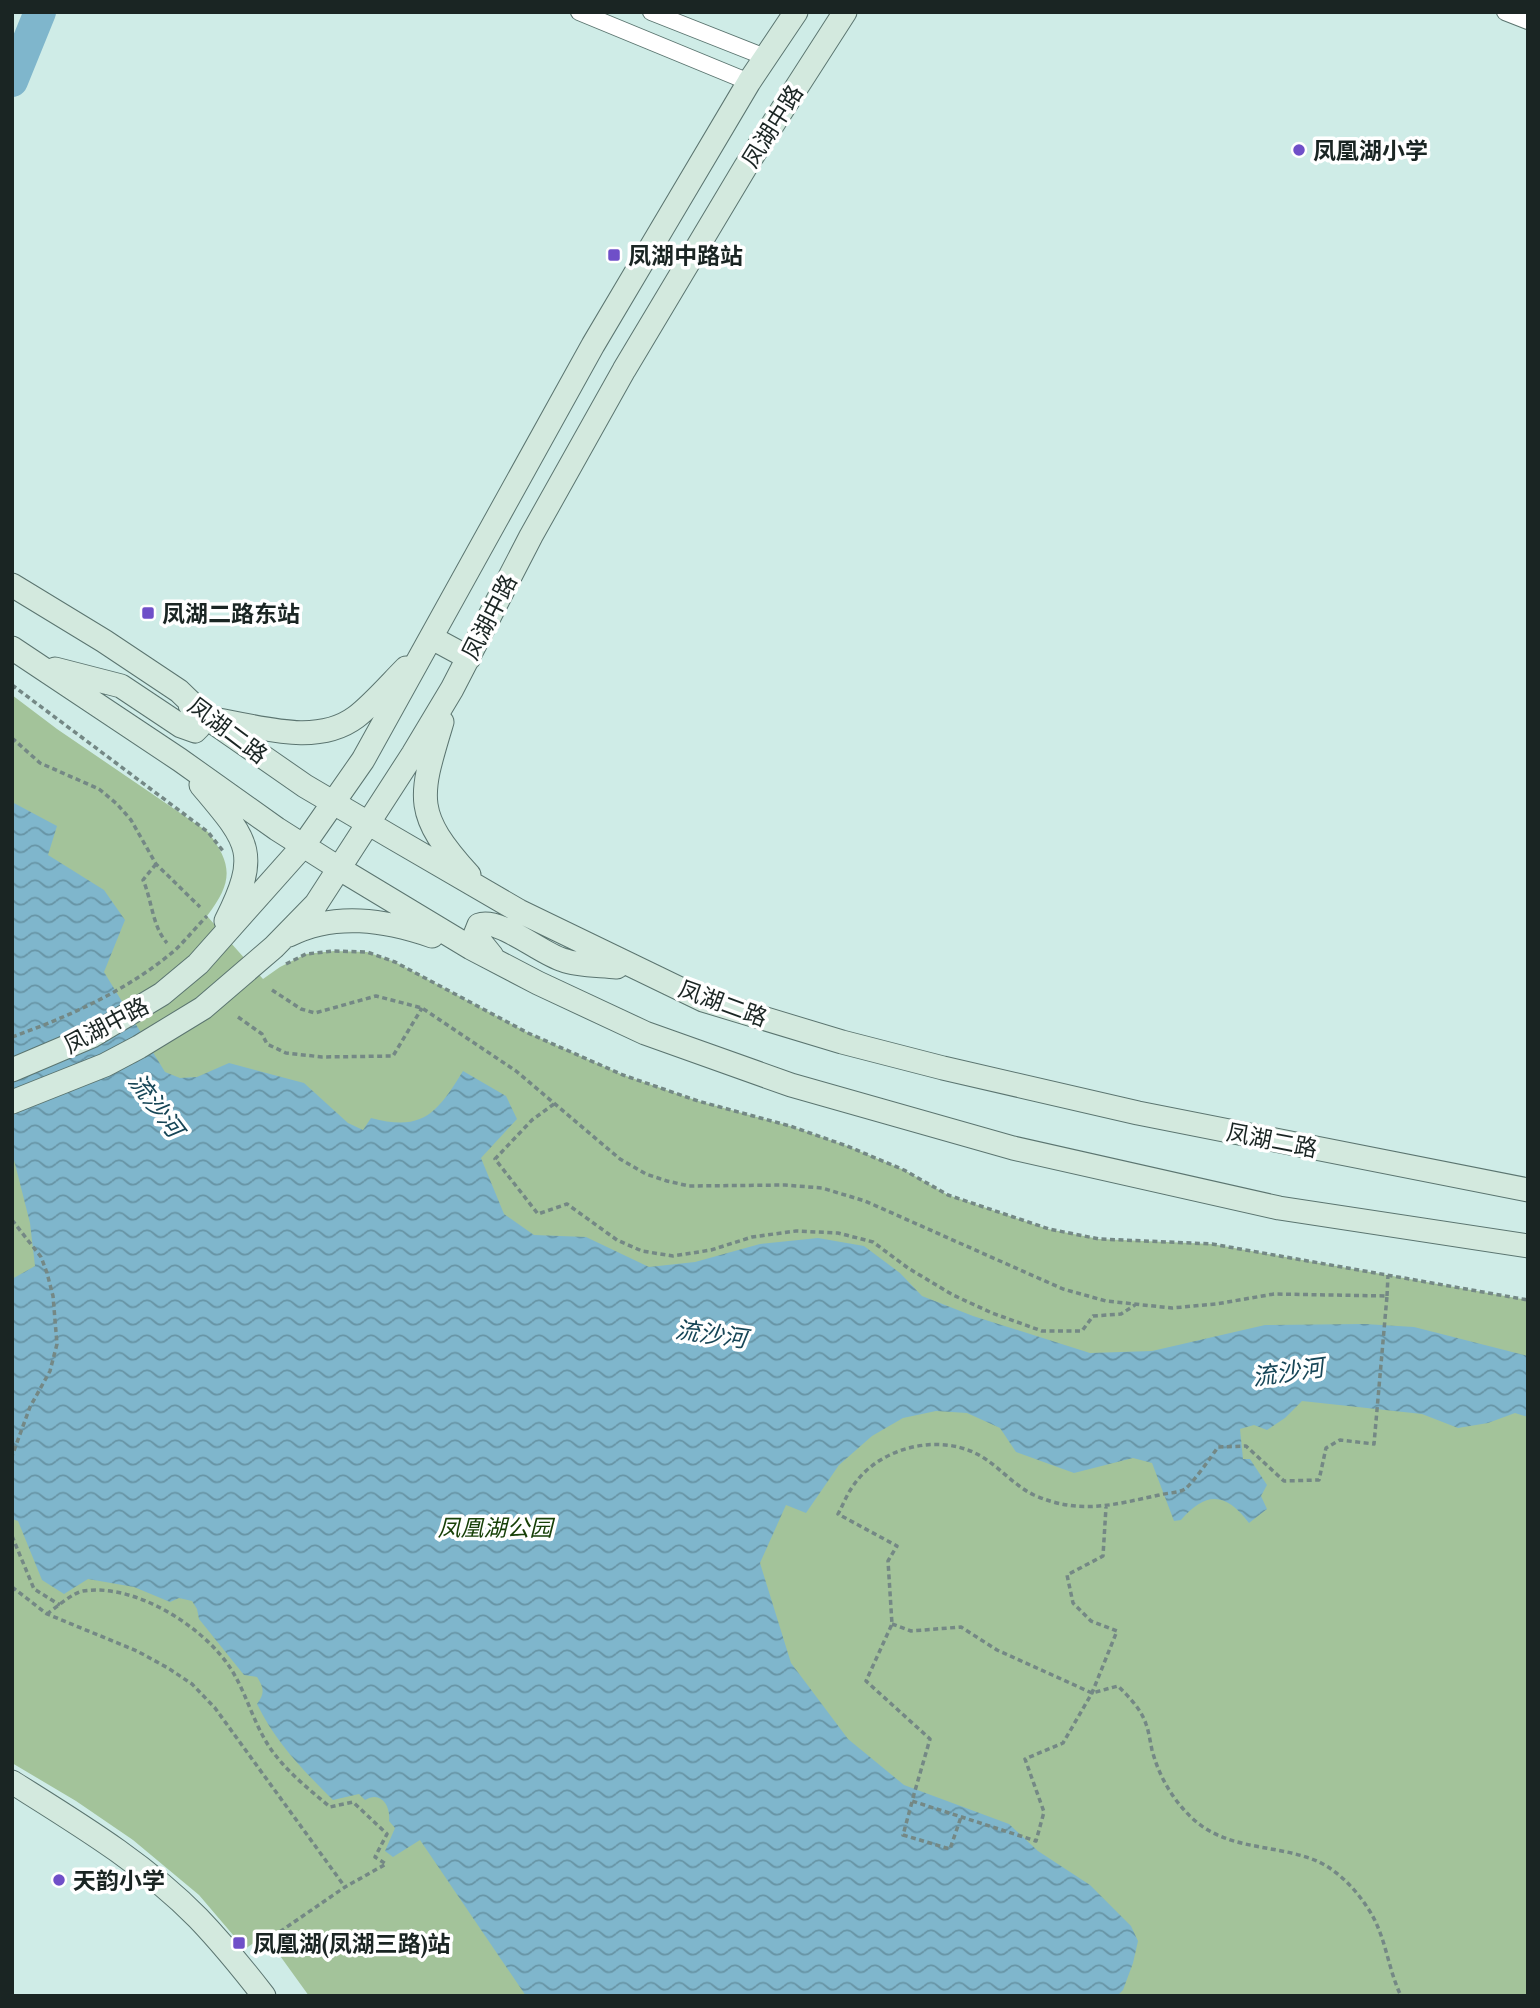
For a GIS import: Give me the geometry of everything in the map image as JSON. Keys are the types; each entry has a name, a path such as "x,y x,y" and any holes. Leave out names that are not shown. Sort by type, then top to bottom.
{"street":[{"path":"579,12 749,82"},
{"path":"650,12 765,57"},
{"name":"凤湖中路","path":"12,1070 92,1036 162,995 212,949 303,846 363,760 586,357 749,82 796,12"},
{"name":"凤湖中路","path":"12,1102 104,1065 184,1020 221,994 252,967 316,904 452,689 531,536 624,370 753,155 845,12"},
{"path":"1505,12 1528,20"},
{"name":"凤湖二路","path":"12,585 179,691 207,718 305,786 485,893 555,930 703,1000 830,1039 1138,1113 1528,1190"},
{"path":"207,718 290,734 318,732 355,718 428,645 469,658"},
{"path":"12,648 340,869 471,948 604,1015 791,1085 1013,1148 1279,1208 1528,1246"},
{"path":"38,665 121,687 181,726 195,731 199,727 196,712 179,691"},
{"path":"452,689 427,773 424,793 427,813 446,849 485,893"},
{"path":"180,760 237,832 247,860 240,894 212,949"},
{"path":"252,967 283,938 315,925 353,919 407,927 471,948"},
{"path":"499,963 478,942 475,935 479,925 488,922 563,961 638,969"},
{"path":"1472,1237 1528,1230"},
{"path":"12,1782 105,1841 163,1888 197,1917 264,1996"}],"path":[{"path":"12,685 208,832 223,851 225,861"},
{"path":"12,738 40,763 99,789 117,804 131,820 156,864 200,907"},
{"path":"156,864 143,880 158,933 167,943"},
{"path":"12,1037 72,1013 140,975 175,950 214,908"},
{"path":"280,967 306,954 334,951 367,953 395,962 528,1032 623,1075 698,1101 790,1126 847,1146 904,1170 948,1195 1049,1229 1099,1239 1212,1244 1528,1300"},
{"path":"272,990 301,1009 314,1013 376,996 422,1007 495,1055 620,1159 646,1174 689,1186 785,1185 822,1188 887,1210 1063,1289 1106,1301 1172,1308 1274,1294 1387,1296"},
{"path":"238,1017 262,1034 267,1044 286,1053 322,1057 393,1056 422,1007"},
{"path":"554,1104 532,1120 495,1159 538,1214 567,1204 617,1240 642,1251 673,1256 711,1250 752,1237 796,1231 838,1233 873,1242 908,1268 953,1295 1042,1331 1083,1331 1093,1316 1121,1314 1136,1305"},
{"path":"12,1457 36,1395 50,1371 57,1344 53,1296 41,1257 13,1220"},
{"path":"961,1817 950,1849 903,1835 930,1739 866,1681 892,1624 888,1560 897,1546 838,1514 853,1485 869,1468 889,1455 912,1446 939,1445 960,1448 977,1455 1030,1493 1050,1502 1074,1507 1106,1507 1184,1489 1218,1447 1246,1446 1284,1481 1319,1480 1326,1448 1340,1440 1374,1444 1388,1275"},
{"path":"912,1801 1037,1841 1044,1812 1025,1759 1063,1743 1092,1693 1117,1631 1091,1620 1073,1603 1067,1576 1103,1556 1106,1507"},
{"path":"12,1536 34,1590 60,1605"},
{"path":"12,1587 47,1614 137,1651 191,1684 215,1707 345,1887"},
{"path":"47,1614 80,1592 102,1590 162,1607 214,1646 231,1668 260,1732 294,1777 330,1807 353,1802 387,1834 375,1857 386,1864 345,1887 262,1944"},
{"path":"892,1624 911,1631 961,1627 997,1650 1092,1693 1118,1686 1131,1699 1146,1723 1153,1753 1164,1781 1177,1802 1194,1820 1211,1832 1234,1842 1313,1859 1352,1886 1369,1908 1381,1932 1401,1996"}],"green space":[{"name":"凤凰湖公园","path":"12,695 208,832 222,854 227,874 222,893 207,916 263,979 306,954 367,952 395,962 528,1033 623,1075 698,1101 790,1126 847,1146 904,1170 948,1195 1048,1229 1099,1239 1212,1244 1528,1300 1528,1996 309,1996 265,1935 245,1949 199,1895 133,1840 76,1801 12,1763"}],"water":[{"path":"12,802 57,826 48,855 104,890 125,920 104,972 165,1072 180,1078 197,1077 229,1063 304,1083 348,1123 363,1130 371,1118 404,1122 427,1116 445,1098 463,1071 506,1096 517,1119 481,1158 504,1214 534,1235 586,1237 649,1267 695,1262 760,1244 818,1238 864,1246 900,1273 922,1296 973,1316 1090,1353 1152,1351 1265,1325 1365,1324 1414,1327 1528,1356 1528,1417 1515,1413 1488,1423 1458,1428 1422,1414 1302,1401 1285,1418 1267,1430 1254,1425 1240,1429 1243,1459 1250,1459 1267,1485 1261,1496 1267,1509 1249,1523 1232,1505 1216,1499 1199,1504 1181,1520 1174,1521 1152,1463 1133,1458 1074,1473 1016,1452 1000,1428 967,1413 936,1411 903,1418 872,1436 839,1465 806,1513 786,1505 760,1563 791,1663 848,1739 904,1785 1009,1824 1038,1851 1090,1885 1131,1926 1138,1941 1123,1990 1117,1996 526,1996 420,1840 393,1857 385,1851 395,1828 389,1821 384,1801 376,1797 365,1800 359,1794 333,1800 291,1755 257,1704 263,1691 257,1677 244,1675 199,1619 192,1601 179,1598 170,1602 134,1587 88,1579 64,1594 42,1580 18,1521 12,1519 12,1279 35,1266 30,1223 12,1152"}],"waterway":[{"name":"流沙河","path":"12,81 40,12"}],"place":[{"name":"凤凰湖小学","path":"1299,150"},
{"name":"凤湖中路站","path":"614,255"},
{"name":"凤湖二路东站","path":"148,613"},
{"name":"天韵小学","path":"59,1880"},
{"name":"凤凰湖(凤湖三路)站","path":"239,1943"}]}
